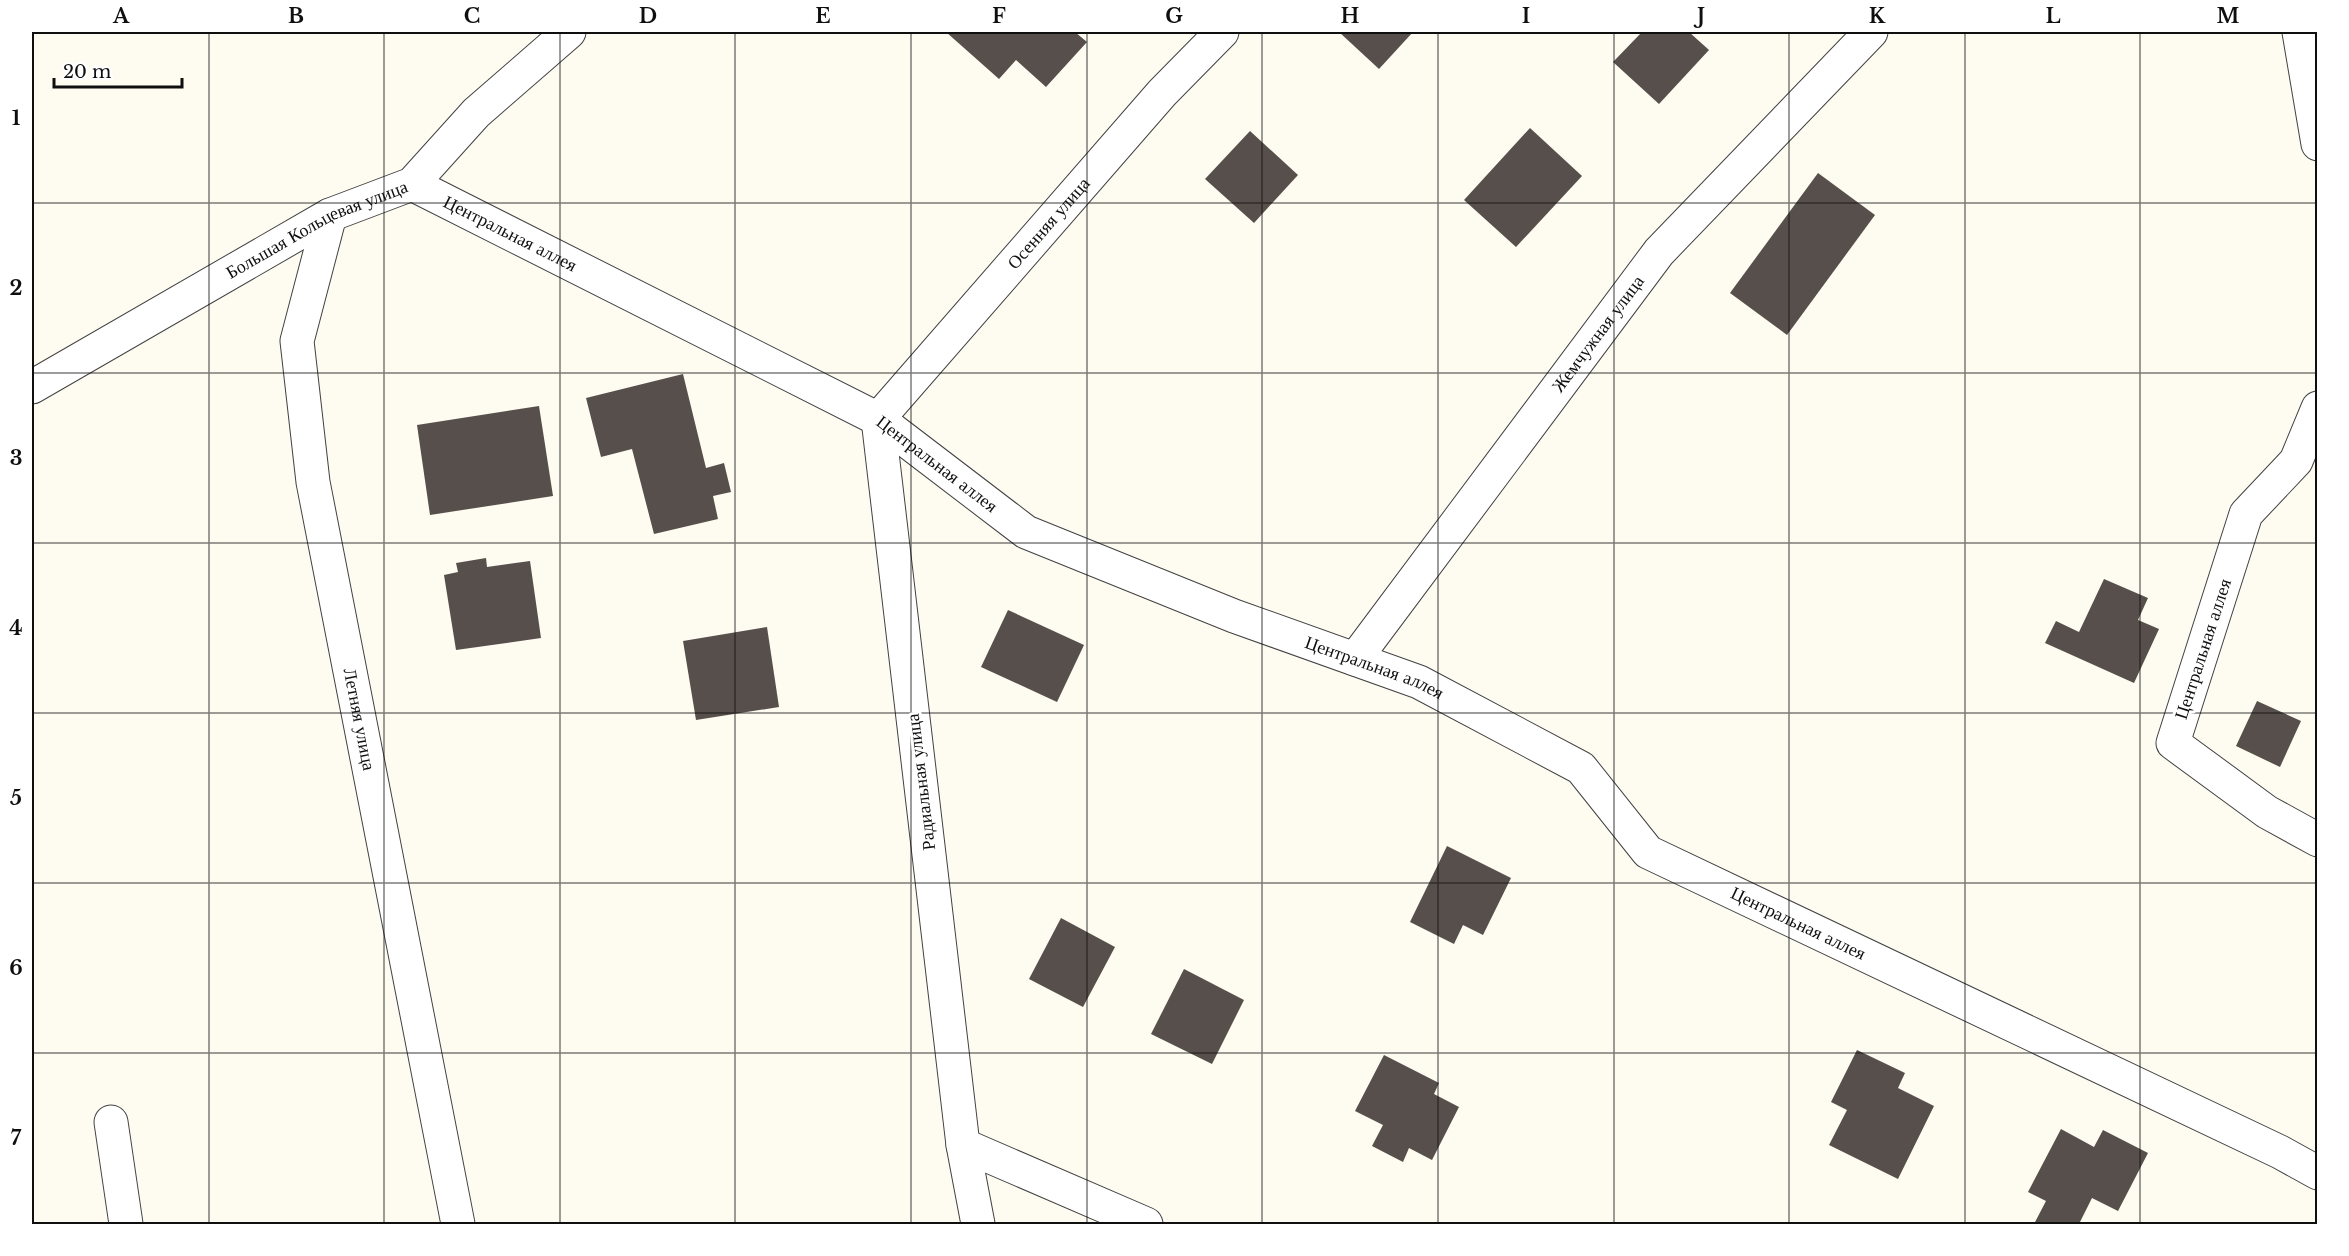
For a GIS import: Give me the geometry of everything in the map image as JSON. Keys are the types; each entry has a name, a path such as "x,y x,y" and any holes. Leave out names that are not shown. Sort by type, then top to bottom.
{"street":[{"name":"Большая Кольцевая улица","path":"32,387 330,215 412,184 476,113 569,32"},
{"name":"Осенняя улица","path":"879,419 1162,93 1222,32"},
{"name":"Жемчужная улица","path":"1355,659 1659,252 1871,32"},
{"path":"2299,32 2318,144"},
{"name":"Центральная аллея","path":"412,184 879,419 1026,532 1234,616 1419,682 1581,768 1648,852 2280,1152 2318,1173"},
{"name":"Летняя улица","path":"330,215 297,341 313,482 458,1224"},
{"name":"Центральная аллея","path":"2318,408 2296,460 2246,514 2173,743 2267,812 2318,840"},
{"name":"Радиальная улица","path":"879,419 963,1145 978,1224"},
{"path":"111,1122 126,1224"},
{"path":"963,1145 1146,1224"}],"building":[{"path":"946,32 1075,32 1087,42 1046,87 1016,60 999,79"},
{"path":"1339,32 1413,32 1379,69"},
{"path":"1642,32 1689,32 1709,50 1659,104 1613,62"},
{"path":"1530,128 1582,176 1516,247 1464,200"},
{"path":"1250,131 1298,175 1254,223 1205,179"},
{"path":"1818,173 1875,215 1787,335 1730,293"},
{"path":"683,374 706,468 724,463 731,492 713,496 718,519 654,534 632,449 601,457 586,398"},
{"path":"539,406 553,496 430,515 417,425"},
{"path":"486,558 487,567 530,561 541,638 456,650 444,575 458,572 456,563"},
{"path":"2104,579 2148,598 2138,620 2159,629 2134,683 2045,643 2056,621 2079,632"},
{"path":"1008,610 1084,645 1057,702 981,667"},
{"path":"767,627 779,707 696,720 683,641"},
{"path":"2257,701 2301,721 2280,767 2236,746"},
{"path":"1447,846 1511,878 1483,935 1463,925 1454,944 1410,922"},
{"path":"1061,918 1115,947 1083,1007 1029,979"},
{"path":"1184,969 1244,1000 1212,1064 1151,1034"},
{"path":"1857,1050 1905,1073 1898,1088 1934,1106 1898,1179 1829,1145 1847,1110 1831,1102"},
{"path":"1384,1055 1439,1083 1434,1094 1459,1107 1432,1160 1409,1148 1403,1162 1372,1146 1383,1125 1355,1111"},
{"path":"2061,1129 2094,1147 2103,1130 2148,1153 2118,1211 2092,1198 2079,1224 2034,1224 2046,1201 2028,1192"}]}
